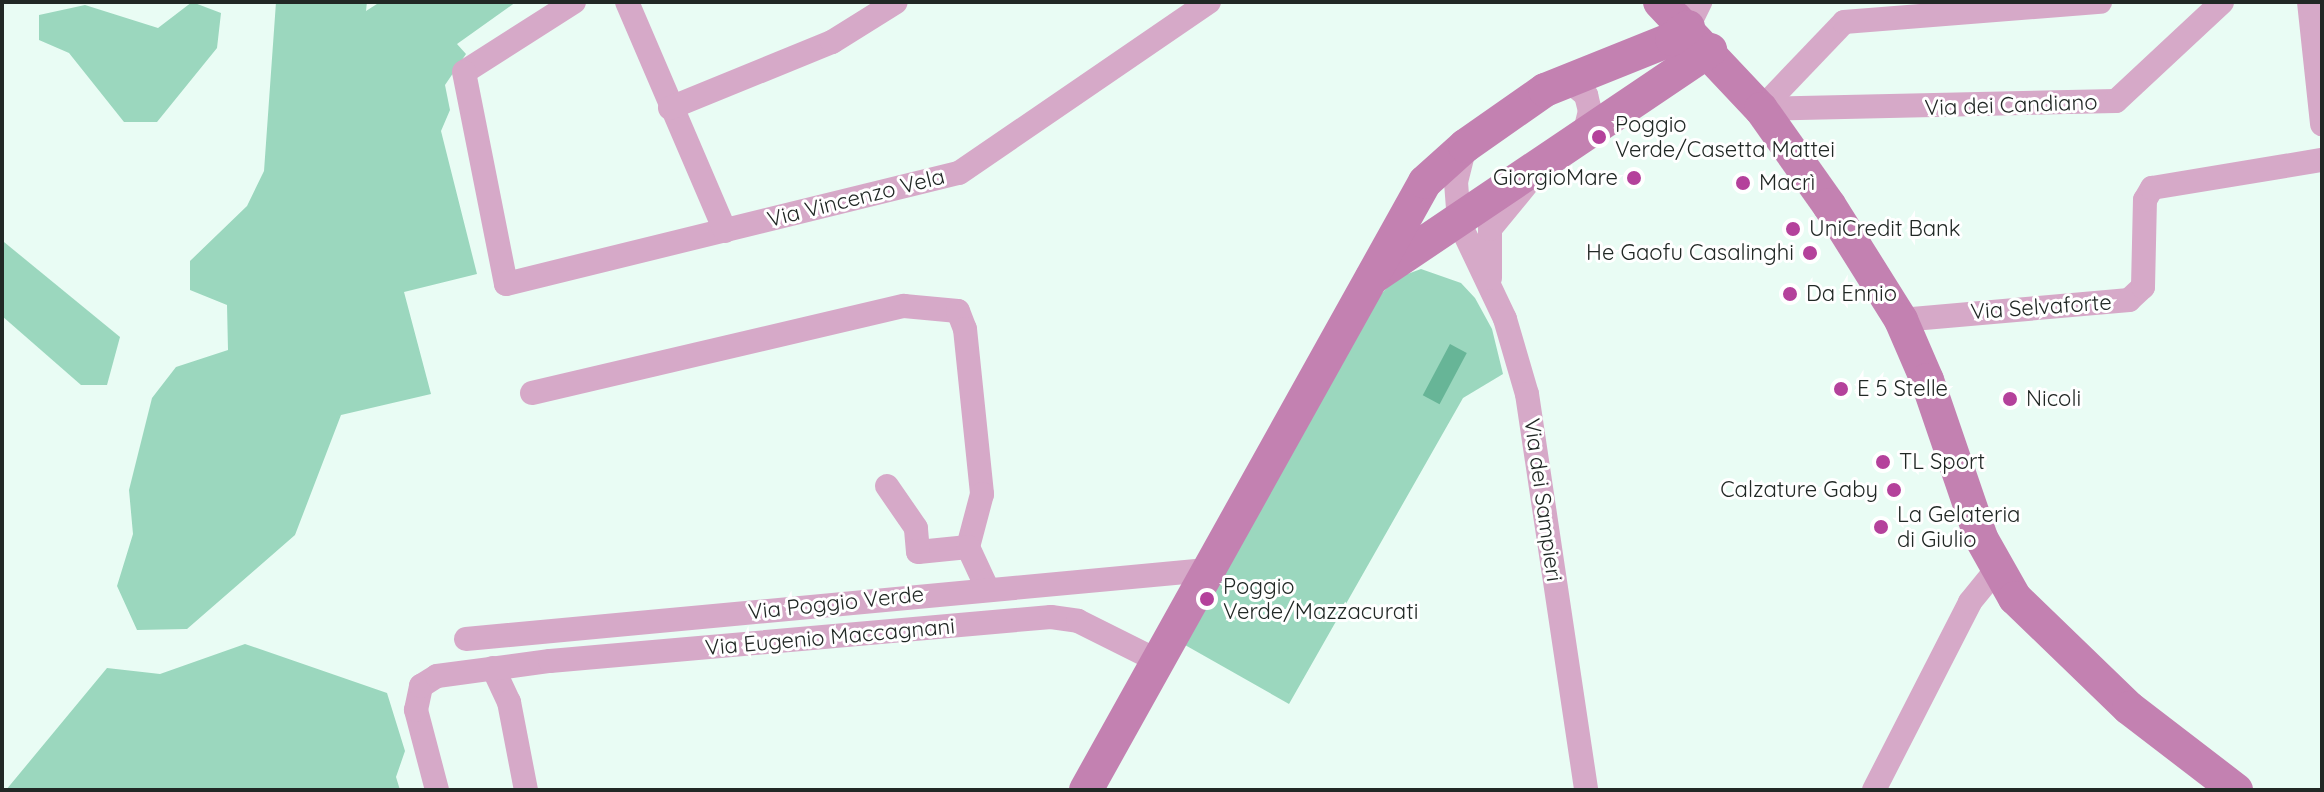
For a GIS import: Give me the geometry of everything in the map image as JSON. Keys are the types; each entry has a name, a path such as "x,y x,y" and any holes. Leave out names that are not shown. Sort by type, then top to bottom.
{"street":[{"name":"Via Vincenzo Vela","path":"574,2 464,72 506,284 959,173 1209,2"},
{"path":"627,2 725,231"},
{"path":"670,108 832,42 896,2"},
{"path":"1660,2 1699,26 1829,205 1901,320 1927,380 1966,501 1997,569 2021,606 2067,654 2153,729 2236,790"},
{"path":"1761,109 1844,12 2100,2"},
{"name":"Via dei Candiano","path":"1761,109 2116,101 2222,2"},
{"path":"2309,2 2322,124"},
{"path":"1086,790 1418,191 1465,146 1557,83 1699,26"},
{"path":"1370,279 1544,164 1585,131 1699,26"},
{"path":"1557,83 1574,85 1586,95 1590,111 1585,131"},
{"path":"1459,222 1456,182 1465,146"},
{"name":"Via Selvaforte","path":"1901,320 2129,300 2143,287 2145,200 2152,188 2322,160"},
{"path":"1490,285 1490,229 1544,164"},
{"name":"Via dei Sampieri","path":"1459,222 1514,343 1527,394 1586,790"},
{"path":"532,393 904,306 958,311 965,329 982,494 968,547 987,588"},
{"path":"887,486 916,528 918,552 968,547"},
{"path":"1874,790 1970,602 1997,569"},
{"name":"Via Poggio Verde","path":"466,639 987,588 1207,570"},
{"name":"Via Eugenio Maccagnani","path":"437,790 416,719 421,686 437,676 493,668 1051,617 1078,621 1158,661"},
{"path":"493,668 509,702 526,790"}],"shaded area":[{"path":"192,2 221,13 217,48 157,122 124,122 69,53 39,40 39,15 85,5 158,28"},
{"path":"276,2 367,2 366,11 380,2 516,2 457,44 466,54 445,85 450,110 441,131 477,274 404,292 431,394 341,415 295,535 187,629 137,630 117,586 133,534 129,490 152,398 176,367 228,350 227,305 190,290 190,261 247,206 264,171"},
{"path":"4,242 120,337 107,385 81,385 2,316"},
{"path":"1421,269 1461,283 1475,298 1492,329 1503,374 1463,398 1289,704 1185,645 1378,298 1394,279"},
{"path":"1450,344 1467,353 1440,404 1423,395"},
{"path":"245,644 387,693 405,751 396,777 400,790 6,790 107,668 160,674"}],"place":[{"name":"Poggio Verde/Casetta Mattei","path":"1599,137"},
{"name":"GiorgioMare","path":"1634,178"},
{"name":"Macrì","path":"1743,183"},
{"name":"UniCredit Bank","path":"1793,229"},
{"name":"He Gaofu Casalinghi","path":"1810,253"},
{"name":"Da Ennio","path":"1790,294"},
{"name":"E 5 Stelle","path":"1841,389"},
{"name":"Nicoli","path":"2010,399"},
{"name":"TL Sport","path":"1883,462"},
{"name":"Calzature Gaby","path":"1894,490"},
{"name":"La Gelateria di Giulio","path":"1881,527"},
{"name":"Poggio Verde/Mazzacurati","path":"1207,599"}]}
